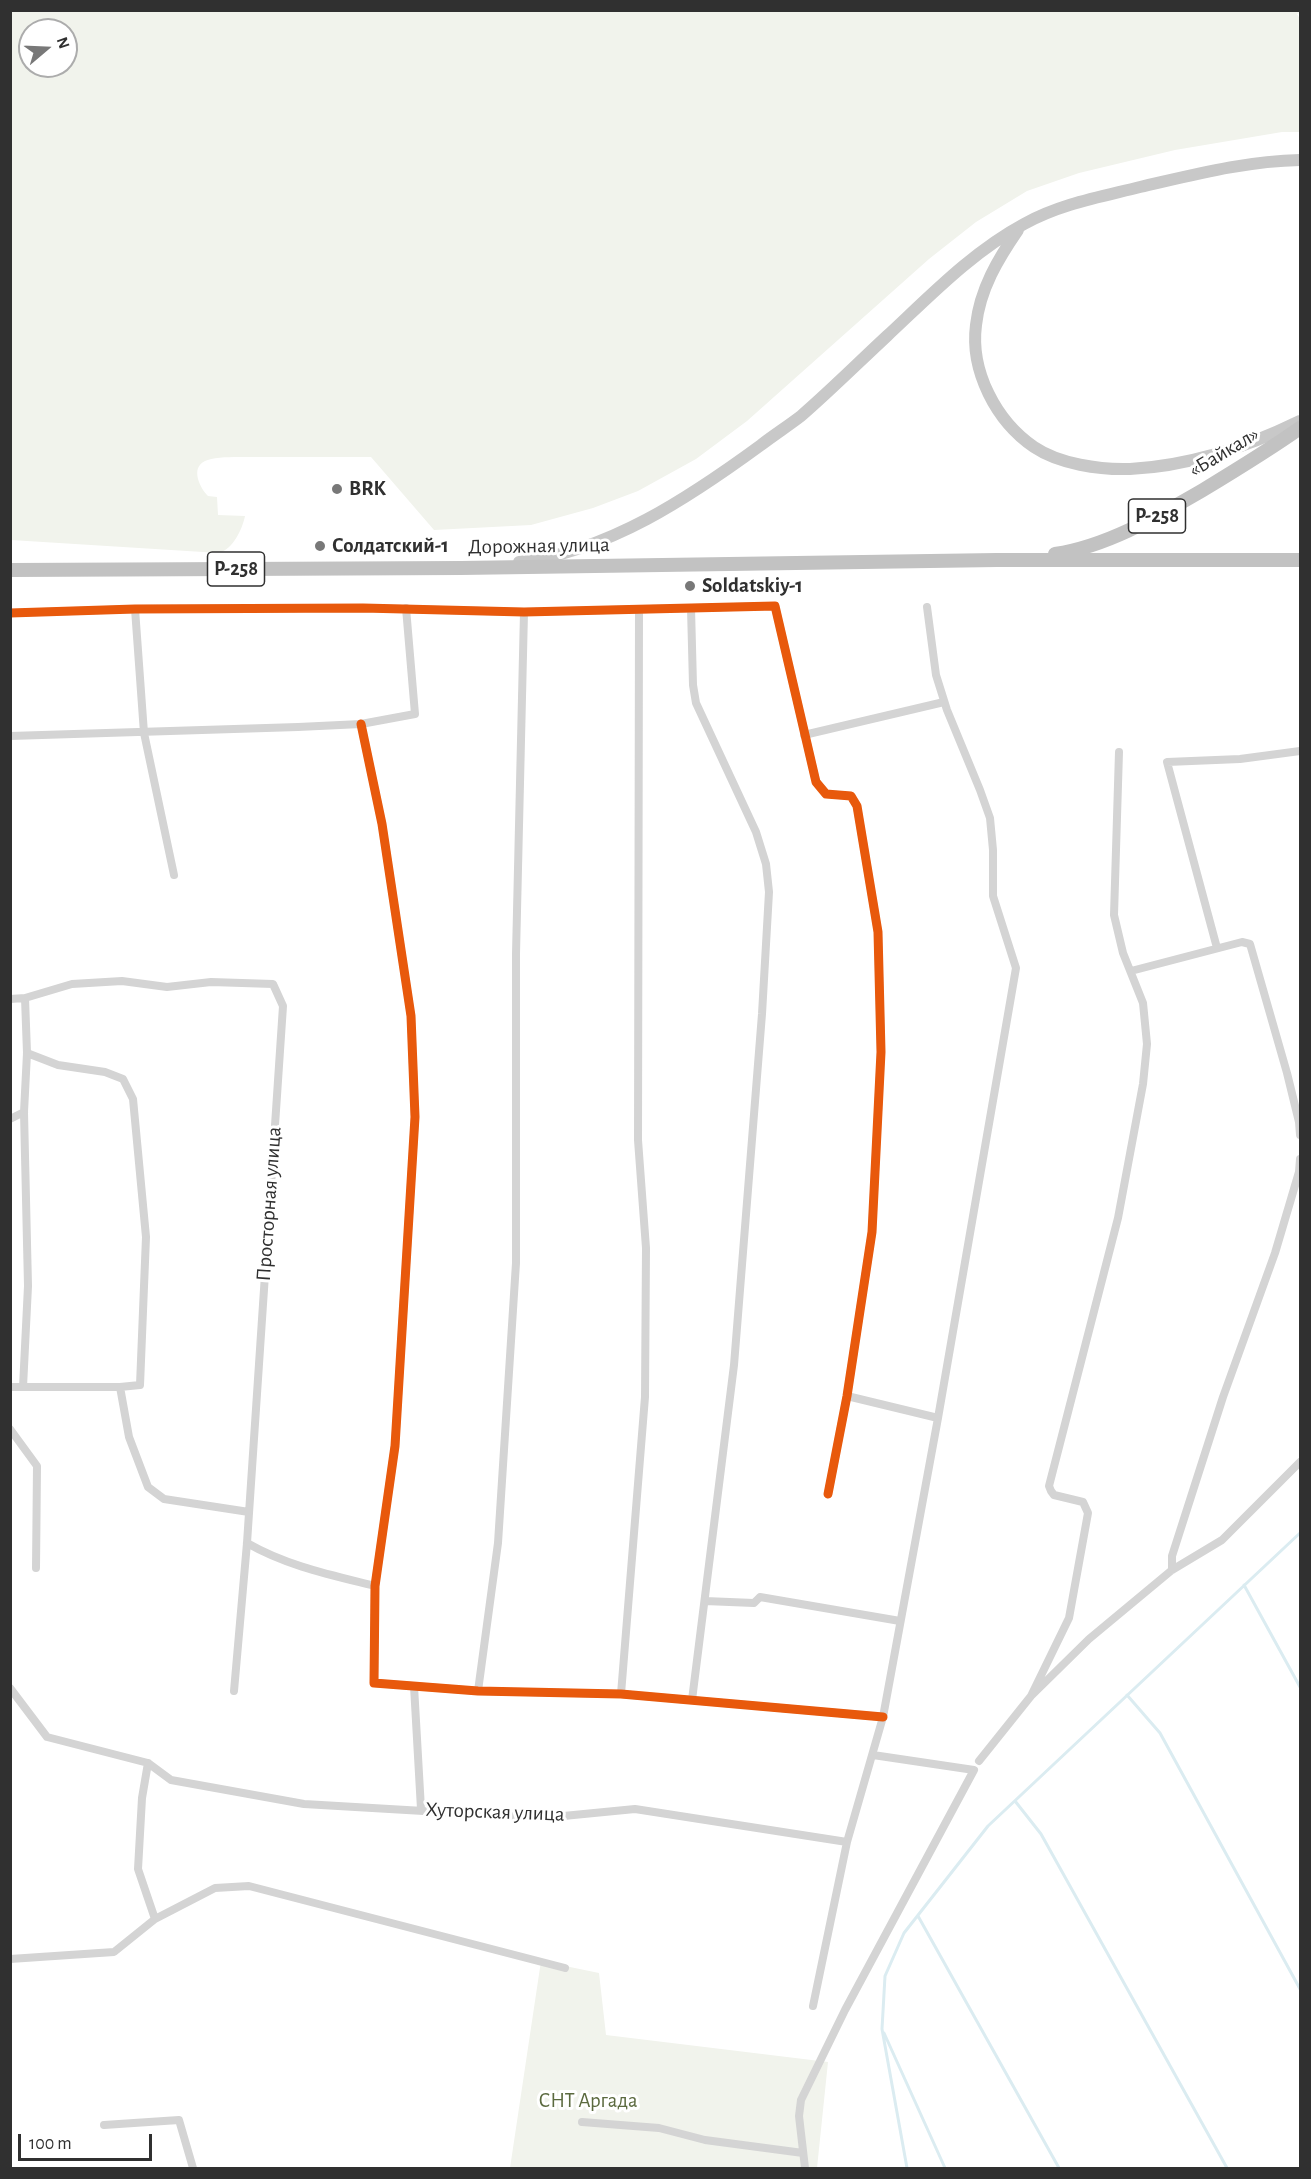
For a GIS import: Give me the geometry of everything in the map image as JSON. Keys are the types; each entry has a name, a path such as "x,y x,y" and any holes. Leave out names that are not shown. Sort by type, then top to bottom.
{"highway":[{"name":"«Байкал»","path":"997,560 1069,552 1145,523 1268,451 1300,428"},
{"name":"Дорожная улица","path":"10,570 461,568 997,560"},
{"path":"997,560 1300,560"}],"main road":[{"path":"461,568 533,560 566,553 647,518 715,479 800,417 949,279 991,245 1046,213 1079,202 1174,179 1240,166 1300,160"},
{"path":"1022,225 989,279 976,325 975,347 978,364 991,399 1013,429 1035,448 1066,461 1097,467 1129,469 1208,455 1266,437 1300,421"}],"street":[{"path":"10,613 135,609 406,608 524,612 775,606 816,782 826,794 851,796 856,806 878,932 881,1052 872,1232 847,1396 828,1494"},
{"path":"813,2006 847,1842 883,1717 938,1418 1016,968 993,896 990,818 981,789 944,702 936,675 927,607"},
{"path":"10,736 361,724 414,714 406,608"},
{"path":"691,608 693,685 696,703 756,832 766,864 769,892 762,1014 734,1365 692,1700"},
{"path":"135,609 144,733 174,875"},
{"path":"621,1694 645,1396 646,1248 638,1140 639,610"},
{"path":"478,1691 498,1543 516,1263 516,954 524,612"},
{"path":"804,735 944,702"},
{"path":"361,724 382,824 411,1016 415,1117 395,1446 375,1587 374,1683 478,1691 621,1694 883,1717"},
{"path":"1217,948 1167,762 1240,759 1300,751"},
{"path":"1030,1696 1069,1618 1088,1513 1083,1502 1054,1495 1049,1486 1118,1218 1143,1084 1147,1044 1143,1003 1123,953 1114,915 1119,752"},
{"path":"1131,971 1242,942 1250,944 1287,1073 1300,1134"},
{"name":"Просторная улица","path":"10,999 25,998 72,984 122,981 167,987 212,982 273,984 283,1006 247,1543 234,1691"},
{"path":"23,1387 28,1286 24,1112 27,1053 25,998"},
{"path":"10,1387 120,1388 141,1385 146,1237 133,1099 123,1078 105,1072 58,1065 27,1053"},
{"path":"10,1119 24,1112"},
{"path":"1172,1570 1172,1556 1223,1396 1275,1252 1299,1172 1300,1159"},
{"path":"120,1388 129,1437 148,1487 164,1499 249,1512"},
{"path":"847,1396 938,1418"},
{"path":"10,1429 37,1466 36,1568"},
{"path":"979,1761 1030,1696 1089,1639 1172,1570 1222,1540 1300,1462"},
{"path":"247,1543 291,1564 375,1587"},
{"path":"705,1601 754,1603 760,1597 900,1621"},
{"path":"414,1686 421,1809"},
{"path":"10,1688 47,1737 147,1762 142,1798 138,1869 155,1919"},
{"path":"805,2169 799,2116 801,2100 845,2010 974,1770 873,1755"},
{"name":"Хуторская улица","path":"147,1762 171,1780 304,1804 421,1809 543,1818 635,1809 847,1842"},
{"path":"10,1959 114,1952 155,1919 215,1888 249,1886 565,1968"},
{"path":"104,2125 179,2120 194,2169"},
{"path":"582,2122 659,2128 705,2140 803,2153"}],"green space":[{"path":"10,11 1300,11 1297,14 1300,19 1300,132 1282,132 1175,150 1079,173 1027,191 976,222 929,259 747,421 696,459 638,491 593,508 531,525 434,530 371,457 209,459 200,464 197,473 202,488 208,496 217,497 218,515 245,516 242,527 229,548 219,553 11,540"},
{"name":"СНТ Аргада","path":"541,1961 599,1973 606,2035 828,2062 817,2168 510,2168"}],"waterway":[{"path":"907,2168 882,2029 885,1976 904,1933 988,1826 1300,1533"},
{"path":"1244,1585 1300,1687"},
{"path":"1127,1695 1160,1733 1300,1989"},
{"path":"1015,1801 1041,1834 1227,2168"},
{"path":"918,1916 1059,2168"},
{"path":"884,2033 945,2168"}],"cycle path":[{"path":"10,613 135,609 363,608 524,612 775,606 816,782 826,794 851,796 857,806 878,932 881,1052 872,1232 847,1396 828,1494"},
{"path":"361,724 382,824 411,1016 415,1117 395,1446 375,1586 374,1683 478,1691 621,1694 883,1717"}],"place":[{"name":"BRK","path":"337,489"},
{"name":"Солдатский-1","path":"320,546"},
{"name":"Soldatskiy-1","path":"690,586"}]}
